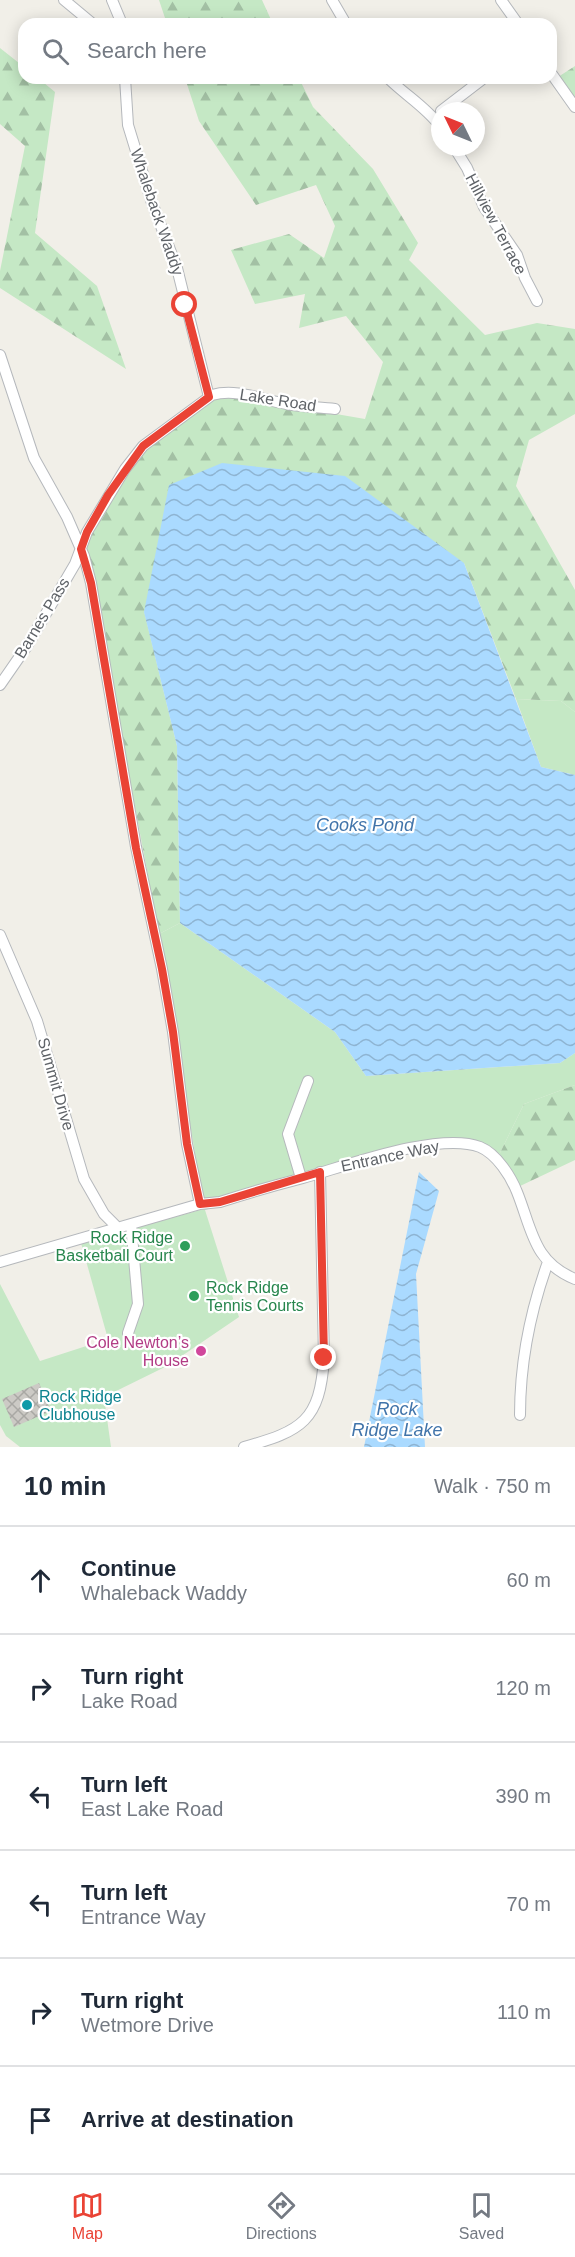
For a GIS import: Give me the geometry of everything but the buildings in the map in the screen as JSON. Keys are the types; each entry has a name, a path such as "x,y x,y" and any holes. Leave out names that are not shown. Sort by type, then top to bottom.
{"street":[{"path":"64,0 86,18"},
{"path":"112,0 120,18"},
{"path":"332,0 342,18"},
{"path":"501,0 514,18"},
{"path":"557,82 575,107"},
{"name":"Whaleback Waddy","path":"125,84 128,125 151,200 177,268 209,397"},
{"path":"396,84 431,110"},
{"path":"456,102 477,84"},
{"name":"Hillview Terrace","path":"460,156 484,207 517,255 525,278 537,301"},
{"path":"0,355 33,458 67,517 81,549 91,583 136,848 160,958 173,1032 187,1144 200,1204"},
{"name":"Lake Road","path":"81,549 87,532 108,495 143,446 209,397 222,392 236,393 288,404 335,409"},
{"name":"Barnes Pass","path":"0,685 27,646 75,564 81,549"},
{"name":"Summit Drive","path":"0,935 38,1021 84,1179 104,1214 118,1228"},
{"path":"301,1178 288,1134 308,1081"},
{"name":"Entrance Way","path":"0,1262 200,1204 220,1202 363,1159 443,1143 467,1143 483,1148 512,1180 540,1252 548,1262 575,1279"},
{"path":"244,1447 282,1435 297,1427 310,1415 319,1399 323,1382 324,1358 320,1172"},
{"path":"128,1333 138,1304 131,1224"},
{"path":"520,1415 520,1382 527,1335 536,1297 548,1262"}],"green space":[{"path":"159,0 262,0 270,18 165,18"},
{"path":"0,48 18,62 18,84 45,84 55,92 35,233 97,286 126,369 0,288 0,271 25,146 0,124"},
{"path":"575,66 575,108 557,82 557,78"},
{"path":"187,84 302,84 313,107 373,169 418,243 409,260 485,335 537,323 575,329 575,414 529,440 516,486 575,590 575,712 561,701 516,699 464,563 144,611 177,746 180,923 159,934 85,542 137,449 216,393 365,419 383,362 346,316 299,328 305,294 255,304 231,250 289,234 324,258 335,226 316,185 256,205 199,121"},
{"path":"516,699 561,701 575,712 575,775 541,767"},
{"path":"180,923 335,1032 366,1076 560,1063 575,1053 575,1085 524,1104 498,1157 444,1141 205,1210 239,1317 167,1366 104,1397 111,1447 20,1447 6,1436 0,1425 0,1284 40,1361 108,1339 81,1243 204,1209 159,934"},
{"path":"575,1085 575,1160 518,1187 498,1157 524,1104"}],"water":[{"name":"Cooks Pond","path":"222,463 345,476 464,563 541,767 575,775 575,1053 560,1063 366,1076 335,1032 180,923 177,746 144,612 169,485"},
{"name":"Rock Ridge Lake","path":"419,1172 439,1191 416,1274 425,1447 364,1447"}],"place":[{"name":"Rock Ridge Basketball Court","path":"185,1246"},
{"name":"Rock Ridge Tennis Courts","path":"194,1296"},
{"name":"Cole Newton’s House","path":"201,1351"},
{"name":"Rock Ridge Clubhouse","path":"27,1405"}],"route":[{"path":"185,305 209,397 143,446 108,495 87,532 81,549 91,583 136,848 150,904 162,969 173,1032 187,1144 200,1204 220,1202 320,1172 324,1358"}]}
